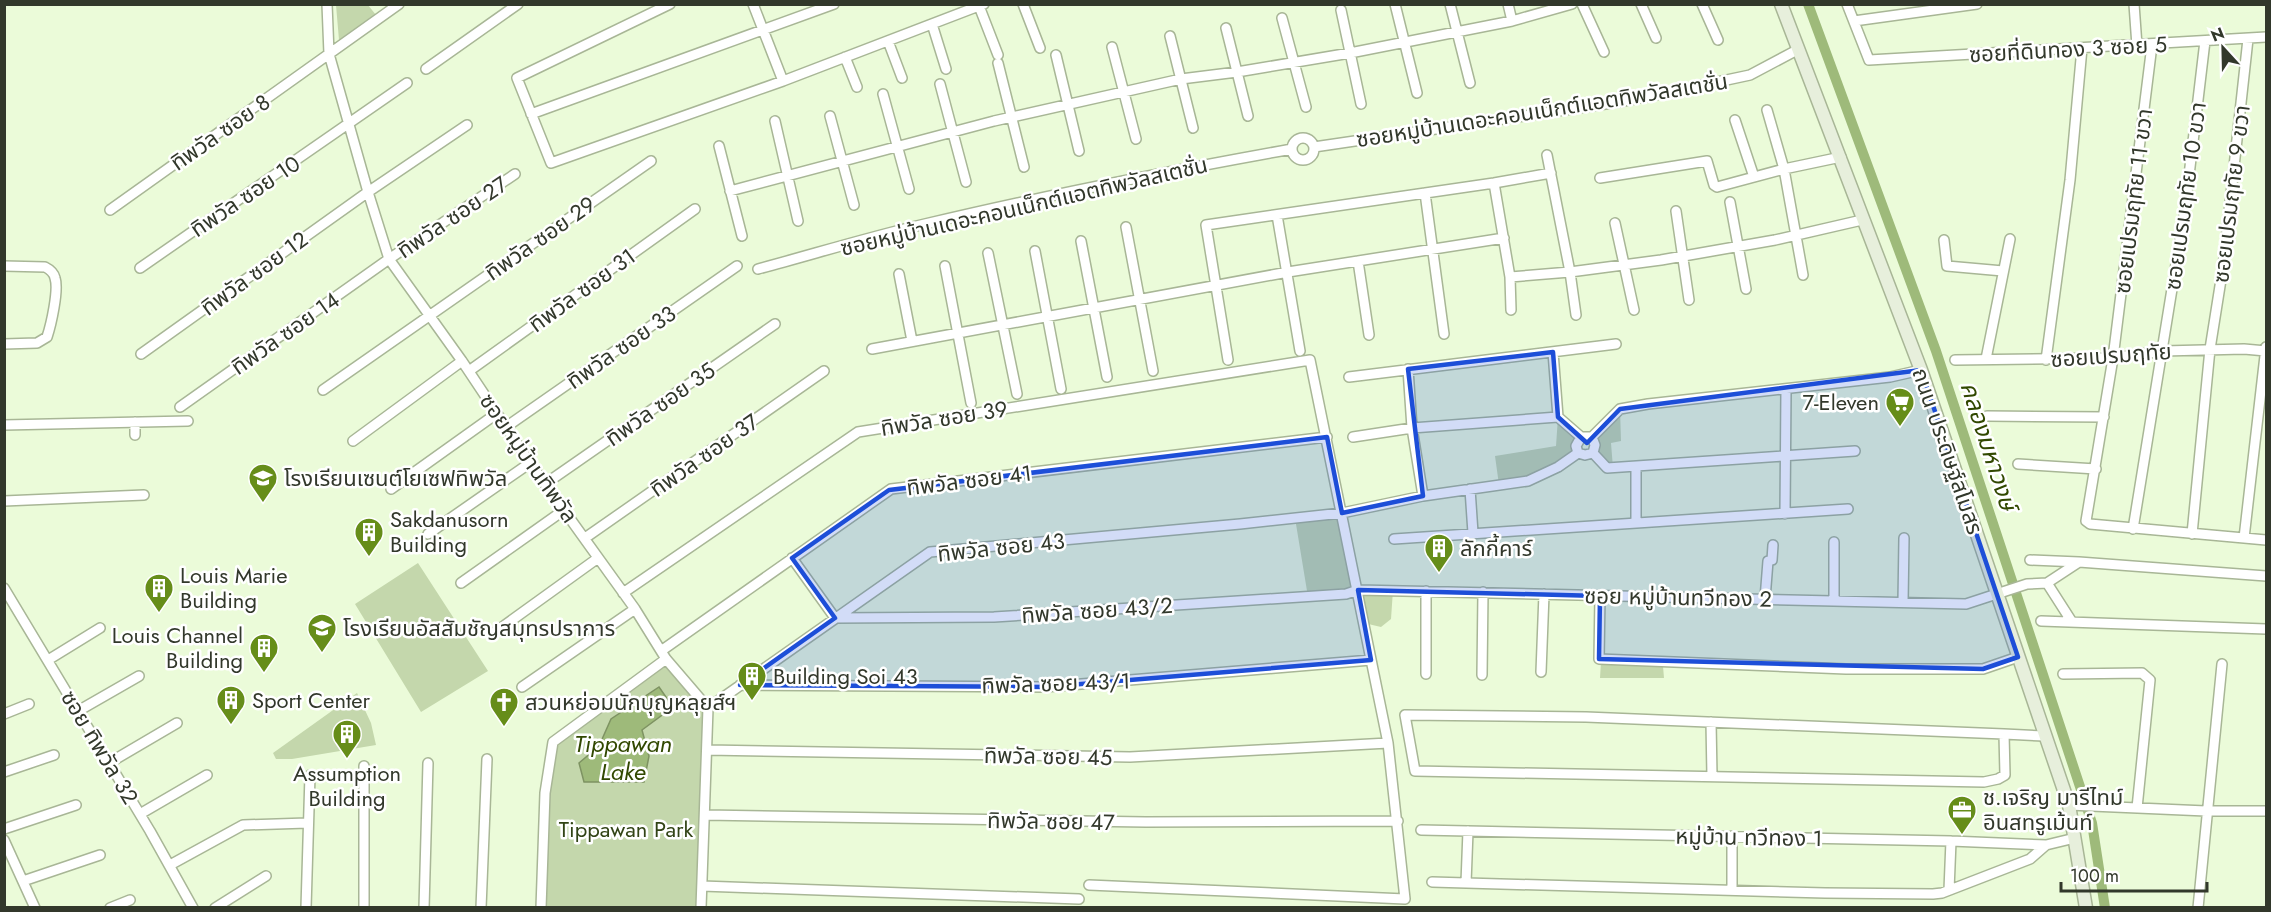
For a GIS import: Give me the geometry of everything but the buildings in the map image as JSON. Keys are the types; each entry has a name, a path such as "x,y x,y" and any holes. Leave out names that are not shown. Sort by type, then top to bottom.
{"street":[{"name":"ซอยหมู่บ้านทิพวัล","path":"327,4 329,54 389,259 469,371 530,464 585,538 664,655 708,708"},
{"name":"ทิพวัล ซอย 8","path":"110,210 399,4"},
{"path":"426,69 518,4"},
{"path":"670,4 519,77 518,81 552,164 783,81 981,5 998,59 1024,167"},
{"path":"753,4 783,81"},
{"path":"531,114 834,4"},
{"path":"1023,4 1040,48"},
{"path":"1395,4 1417,93"},
{"path":"1450,4 1470,83"},
{"path":"1508,4 1512,21"},
{"path":"730,191 952,131 1124,91 1181,79 1294,63 1456,33 1512,21 1572,4"},
{"path":"1582,4 1604,52"},
{"path":"1641,4 1656,38"},
{"path":"1702,4 1718,40"},
{"name":"ถนน ประดิษฐ์สโมสร","path":"1781,4 1921,370 2000,593 2018,657 2069,805 2086,908"},
{"path":"1847,4 1854,21 1977,4"},
{"path":"2134,4 2138,46"},
{"path":"1341,10 1361,104"},
{"path":"1282,18 1306,107"},
{"name":"ซอยที่ดินทอง 3 ซอย 5","path":"1854,21 1869,60 2266,37"},
{"path":"932,24 946,69"},
{"path":"1226,28 1248,116"},
{"path":"1170,36 1193,128"},
{"name":"ซอยเปรมฤทัย 9 ขวา","path":"2192,534 2210,349 2223,267 2248,39"},
{"path":"888,41 902,78"},
{"name":"ซอยเปรมฤทัย 10 ขวา","path":"2133,529 2185,209 2205,41"},
{"name":"ซอยเปรมฤทัย 11 ขวา","path":"2133,529 2090,524 2086,521 2113,358 2152,45"},
{"path":"1112,46 1136,139"},
{"path":"2046,360 2070,180 2082,48"},
{"name":"ซอยหมู่บ้านเดอะคอนเน็กต์แอตทิพวัลสเตชั่น","path":"1314,147 1664,93 1750,75 1799,49"},
{"path":"1056,55 1079,152"},
{"path":"845,57 857,87"},
{"name":"ทิพวัล ซอย 10","path":"140,268 408,83"},
{"path":"940,84 966,182"},
{"path":"883,94 909,189"},
{"path":"1767,110 1784,169 1803,275"},
{"path":"830,116 854,205"},
{"path":"1735,120 1754,177"},
{"path":"775,121 798,221"},
{"name":"ทิพวัล ซอย 12","path":"141,354 467,124"},
{"name":"ซอยหมู่บ้านเดอะคอนเน็กต์แอตทิพวัลสเตชั่น","path":"1300,138 1310,141 1314,147 1313,154 1304,160 1297,159 1292,149 1294,142 1300,138"},
{"path":"719,146 742,236"},
{"name":"ซอยหมู่บ้านเดอะคอนเน็กต์แอตทิพวัลสเตชั่น","path":"758,269 985,210 1172,170 1292,149"},
{"path":"1547,155 1576,315"},
{"path":"1600,178 1707,161 1716,187 1841,157"},
{"name":"ทิพวัล ซอย 29","path":"323,390 651,162"},
{"path":"1228,360 1206,225 1551,173"},
{"name":"ทิพวัล ซอย 27","path":"389,259 515,174"},
{"path":"1494,183 1510,277 1511,310"},
{"path":"1425,193 1444,334"},
{"path":"1730,202 1746,289"},
{"name":"ทิพวัล ซอย 31","path":"469,371 695,209"},
{"path":"1676,211 1689,300"},
{"path":"1277,214 1300,351"},
{"path":"1510,277 1570,272 1682,256 1775,240 1862,220"},
{"path":"1615,223 1634,310"},
{"path":"1126,227 1153,371"},
{"path":"872,350 1288,272 1504,238"},
{"path":"1986,359 2010,239"},
{"path":"1944,240 1947,266 2003,272"},
{"path":"1081,241 1107,377"},
{"path":"1035,251 1061,389"},
{"path":"988,253 1017,394"},
{"name":"ทิพวัล ซอย 14","path":"180,406 389,259"},
{"path":"1358,261 1369,335"},
{"path":"4,266 45,267 55,278 53,321 47,337 37,343 4,344"},
{"name":"ทิพวัล ซอย 33","path":"506,427 737,266"},
{"path":"945,266 970,403"},
{"path":"899,274 912,341"},
{"name":"ทิพวัล ซอย 35","path":"545,484 775,324"},
{"path":"1348,377 1616,344"},
{"path":"2244,538 2266,349"},
{"name":"ซอยเปรมฤทัย","path":"1955,360 2113,358 2163,351 2266,349"},
{"path":"1553,352 1558,417 1581,437 1592,437 1620,409 1890,377 1921,370"},
{"name":"ทิพวัล ซอย 39","path":"623,593 858,432 1110,390 1311,360 1327,437"},
{"path":"353,441 462,361"},
{"path":"1408,369 1412,428 1423,496"},
{"name":"ทิพวัล ซอย 37","path":"585,538 824,371"},
{"path":"1785,514 1786,389"},
{"path":"391,489 496,414"},
{"path":"1987,416 2104,417"},
{"path":"1353,437 1412,428 1558,417"},
{"path":"4,425 188,421"},
{"path":"135,422 135,435"},
{"path":"1089,885 1405,899 1388,743 1327,437"},
{"name":"ทิพวัล ซอย 41","path":"541,908 545,793 553,742 792,558 894,488 1327,437"},
{"path":"1581,437 1576,446 1578,453 1585,456 1593,453"},
{"path":"1592,437 1595,445 1593,453"},
{"path":"1593,453 1607,468 1855,451"},
{"name":"ทิพวัล ซอย 43","path":"708,708 930,552 1342,513 1423,496 1528,481 1558,467 1578,453"},
{"path":"428,534 530,464"},
{"path":"2018,464 2096,469"},
{"path":"1636,467 1636,523"},
{"path":"1470,489 1473,533"},
{"path":"4,501 144,495"},
{"path":"1394,538 1848,509"},
{"path":"461,584 564,510"},
{"path":"2133,529 2266,540"},
{"path":"1903,602 1904,538"},
{"path":"1834,542 1834,601"},
{"path":"1766,599 1768,561 1772,560 1773,545"},
{"path":"494,633 598,558"},
{"path":"792,558 835,618"},
{"path":"2031,560 2266,576"},
{"path":"2072,622 2047,583 2079,562"},
{"name":"ซอย หมู่บ้านทวีทอง 2","path":"1358,590 1966,604 2027,584 2047,583"},
{"name":"ซอย ทิพวัล 32","path":"4,588 140,813 193,908"},
{"name":"ทิพวัล ซอย 43/2","path":"835,618 994,617 1346,594 1358,590"},
{"path":"1426,591 1426,674"},
{"path":"1482,675 1483,592"},
{"path":"1540,672 1544,594"},
{"path":"1600,596 1599,659 1846,669 1983,669 2018,657"},
{"path":"522,687 634,609"},
{"path":"2041,621 2266,629"},
{"path":"48,660 100,628"},
{"name":"ทิพวัล ซอย 43/1","path":"740,685 1045,687 1371,660"},
{"path":"2198,908 2222,664"},
{"path":"2063,674 2129,671 2142,673 2150,680 2138,808"},
{"path":"78,711 139,676"},
{"path":"4,714 28,704"},
{"path":"701,908 708,708"},
{"path":"2004,734 2005,775 1984,782 1415,771 1405,715 1586,717 2004,734 2044,736"},
{"path":"1711,722 1712,776"},
{"path":"110,763 177,723"},
{"name":"ทิพวัล ซอย 45","path":"707,750 1130,757 1388,743"},
{"path":"4,772 54,755"},
{"path":"481,908 487,759"},
{"path":"424,908 428,763"},
{"path":"364,766 364,908"},
{"path":"140,813 207,775"},
{"path":"306,908 310,775"},
{"path":"2069,805 2206,811 2266,811"},
{"path":"4,829 76,806"},
{"name":"ทิพวัล ซอย 47","path":"705,815 1146,822 1398,821"},
{"path":"170,865 243,825 307,823"},
{"name":"หมู่บ้าน ทวีทอง 1","path":"1421,830 2046,845 2075,838"},
{"path":"1466,883 1468,831"},
{"path":"1731,836 1732,890"},
{"path":"4,840 35,908"},
{"path":"1949,890 1951,841"},
{"path":"1432,882 1934,894 2030,859 2046,845"},
{"path":"23,881 100,855"},
{"path":"215,908 266,876"},
{"path":"702,886 1079,899"},
{"path":"110,908 130,900"}],"highlighted area":[{"path":"1553,352 1558,417 1587,443 1620,409 1921,370 2018,657 1983,669 1599,659 1600,596 1358,590 1371,660 1045,687 740,685 835,618 792,558 889,490 1327,437 1342,513 1423,496 1408,369"}],"green space":[{"path":"336,5 368,5 376,15 339,40"},
{"path":"1620,409 1621,441 1611,443 1613,468 1593,453 1592,437"},
{"path":"1558,417 1581,437 1578,453 1528,481 1499,485 1495,456 1556,446"},
{"path":"1342,513 1358,590 1308,597 1295,518"},
{"path":"418,563 488,671 421,712 355,604"},
{"path":"1358,590 1393,590 1391,619 1381,627 1364,623"},
{"name":"Tippawan Park","path":"666,659 708,708 701,907 543,908 553,742"},
{"path":"1601,662 1663,666 1664,678 1600,678"},
{"path":"357,693 371,723 376,745 292,759 276,759 273,753"}],"water":[{"name":"Tippawan Lake","path":"659,687 673,707 642,730 649,756 644,782 584,782 579,763 599,746 611,719"}],"waterway":[{"name":"คลองมหาวงษ์","path":"1808,4 1936,351 2092,823 2105,908"}],"place":[{"name":"7-Eleven","path":"1900,428"},
{"name":"โรงเรียนเซนต์โยเซฟทิพวัล","path":"263,504"},
{"name":"Sakdanusorn Building","path":"369,558"},
{"name":"ลักกี้คาร์","path":"1439,574"},
{"name":"Louis Marie Building","path":"159,614"},
{"name":"โรงเรียนอัสสัมชัญสมุทรปราการ","path":"322,654"},
{"name":"Louis Channel Building","path":"264,674"},
{"name":"Building Soi 43","path":"752,702"},
{"name":"Sport Center","path":"231,726"},
{"name":"สวนหย่อมนักบุญหลุยส์ฯ","path":"504,728"},
{"name":"Assumption Building","path":"347,760"},
{"name":"ช.เจริญ มารีไทม์ อินสทรูเม้นท์","path":"1962,836"}]}
